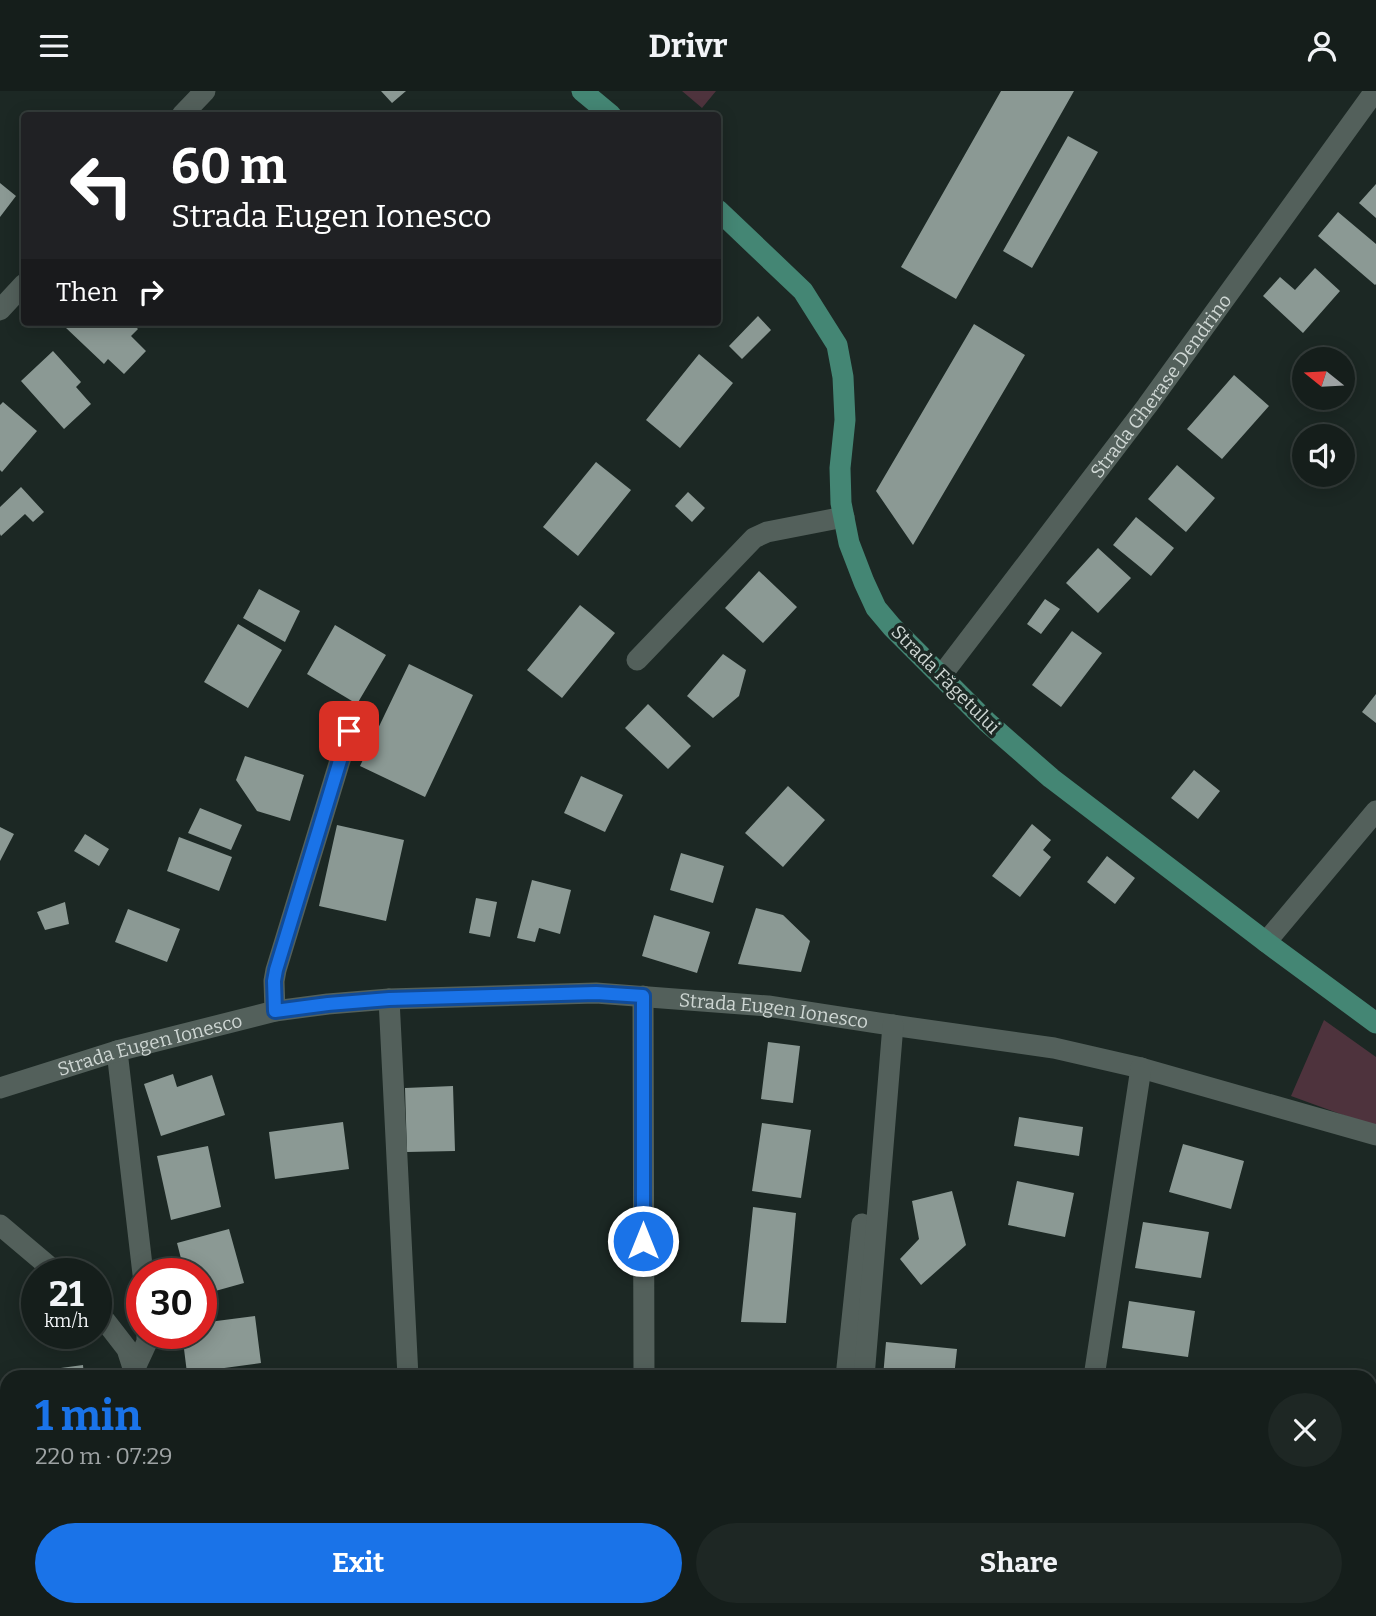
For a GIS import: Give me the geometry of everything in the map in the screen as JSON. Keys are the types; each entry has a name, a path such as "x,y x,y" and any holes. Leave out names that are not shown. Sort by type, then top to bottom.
{"main road":[{"path":"582,91 607,112"},
{"name":"Strada Făgetului","path":"721,213 803,291 837,345 844,377 841,503 849,543 876,608 987,722 1051,778 1266,943 1376,1023"}],"street":[{"path":"185,112 205,91"},
{"name":"Strada Gherase Dendrino","path":"941,676 1147,406 1375,91"},
{"path":"0,310 21,287"},
{"path":"637,660 754,538 767,532 844,517"},
{"path":"275,1011 276,970 349,731"},
{"path":"1266,943 1376,811"},
{"name":"Strada Eugen Ionesco","path":"0,1088 117,1051 275,1011 389,999 596,993 768,1006 892,1032 1054,1048 1141,1068 1376,1135"},
{"path":"643,996 644,1370"},
{"path":"389,999 408,1370"},
{"path":"847,1370 876,1090 892,1032"},
{"path":"865,1370 892,1032"},
{"path":"117,1051 141,1258"},
{"path":"1095,1370 1141,1068"},
{"path":"0,1225 39,1258"},
{"path":"112,1330 127,1349 134,1370"},
{"path":"136,1370 144,1349"}],"shaded area":[{"path":"682,91 716,91 702,108"},
{"path":"1324,1020 1376,1057 1376,1127 1291,1096"}],"building":[{"path":"381,91 406,91 392,103"},
{"path":"1001,91 1074,91 956,299 901,267"},
{"path":"1068,136 1098,152 1032,268 1003,251"},
{"path":"0,183 16,196 0,217"},
{"path":"1376,184 1376,218 1359,203"},
{"path":"1338,212 1376,244 1375,285 1318,236"},
{"path":"1315,268 1340,291 1303,333 1263,296 1280,277 1295,290"},
{"path":"758,316 771,330 742,359 729,346"},
{"path":"974,324 1025,355 913,545 876,491"},
{"path":"135,326 138,329 131,336 146,351 124,374 108,359 104,364 65,327"},
{"path":"53,351 81,382 76,387 91,404 64,429 21,381"},
{"path":"699,354 733,383 680,448 646,420"},
{"path":"1234,375 1269,406 1222,459 1187,429"},
{"path":"3,402 37,431 2,472 0,405"},
{"path":"596,462 631,490 578,556 543,527"},
{"path":"1177,465 1215,498 1186,532 1148,499"},
{"path":"21,487 44,512 33,522 25,514 1,536 0,507"},
{"path":"688,492 705,508 692,522 675,506"},
{"path":"1136,517 1174,548 1151,576 1113,545"},
{"path":"1098,548 1131,578 1098,613 1066,583"},
{"path":"759,571 797,607 763,643 725,608"},
{"path":"259,589 300,611 285,642 243,618"},
{"path":"1045,599 1060,609 1041,634 1027,624"},
{"path":"580,605 615,633 562,698 527,670"},
{"path":"238,624 282,650 248,708 204,682"},
{"path":"335,625 386,655 357,704 307,674"},
{"path":"1072,631 1102,653 1061,707 1032,685"},
{"path":"723,654 746,670 739,696 713,718 687,696"},
{"path":"409,664 473,695 425,797 360,766"},
{"path":"1376,694 1376,723 1362,712"},
{"path":"648,704 691,746 668,769 625,728"},
{"path":"245,756 304,775 290,821 257,811 236,780"},
{"path":"1194,770 1220,791 1198,819 1171,798"},
{"path":"581,776 623,795 605,832 564,813"},
{"path":"788,786 825,820 783,867 745,833"},
{"path":"200,808 242,825 231,850 188,833"},
{"path":"1032,824 1051,840 1043,850 1051,857 1020,897 992,876"},
{"path":"337,825 404,840 386,921 319,906"},
{"path":"0,827 14,834 0,861"},
{"path":"85,834 109,849 99,866 74,851"},
{"path":"179,837 232,857 219,891 167,871"},
{"path":"681,853 724,866 713,903 670,890"},
{"path":"1107,856 1135,878 1115,904 1087,882"},
{"path":"532,880 571,890 560,934 539,928 535,942 517,938"},
{"path":"476,898 497,902 490,937 469,933"},
{"path":"65,902 69,924 45,930 37,912"},
{"path":"756,908 783,915 810,941 801,972 738,964"},
{"path":"128,909 180,929 167,962 115,942"},
{"path":"654,915 710,932 697,973 642,956"},
{"path":"768,1042 800,1046 793,1103 761,1099"},
{"path":"173,1074 177,1087 212,1075 225,1115 161,1136 144,1084"},
{"path":"453,1086 455,1151 407,1152 405,1088"},
{"path":"1019,1117 1083,1127 1079,1156 1014,1146"},
{"path":"343,1122 349,1169 275,1179 269,1132"},
{"path":"762,1123 811,1130 801,1198 752,1191"},
{"path":"1183,1144 1244,1161 1231,1209 1169,1192"},
{"path":"208,1146 221,1207 171,1220 157,1156"},
{"path":"1017,1181 1074,1193 1065,1237 1008,1225"},
{"path":"952,1191 966,1245 921,1285 900,1259 919,1239 912,1201"},
{"path":"753,1207 796,1213 786,1323 741,1322"},
{"path":"1143,1222 1209,1232 1201,1278 1135,1268"},
{"path":"229,1229 244,1283 217,1291 217,1258 181,1258 177,1243"},
{"path":"1129,1301 1195,1311 1188,1357 1122,1348"},
{"path":"255,1316 261,1363 209,1370 187,1370 184,1349 217,1349 217,1321"},
{"path":"886,1342 957,1349 955,1370 884,1370"},
{"path":"83,1365 83,1370 46,1370"}],"route":[{"path":"349,731 276,970 275,1011 389,999 596,993 643,996 643,1241"}]}
